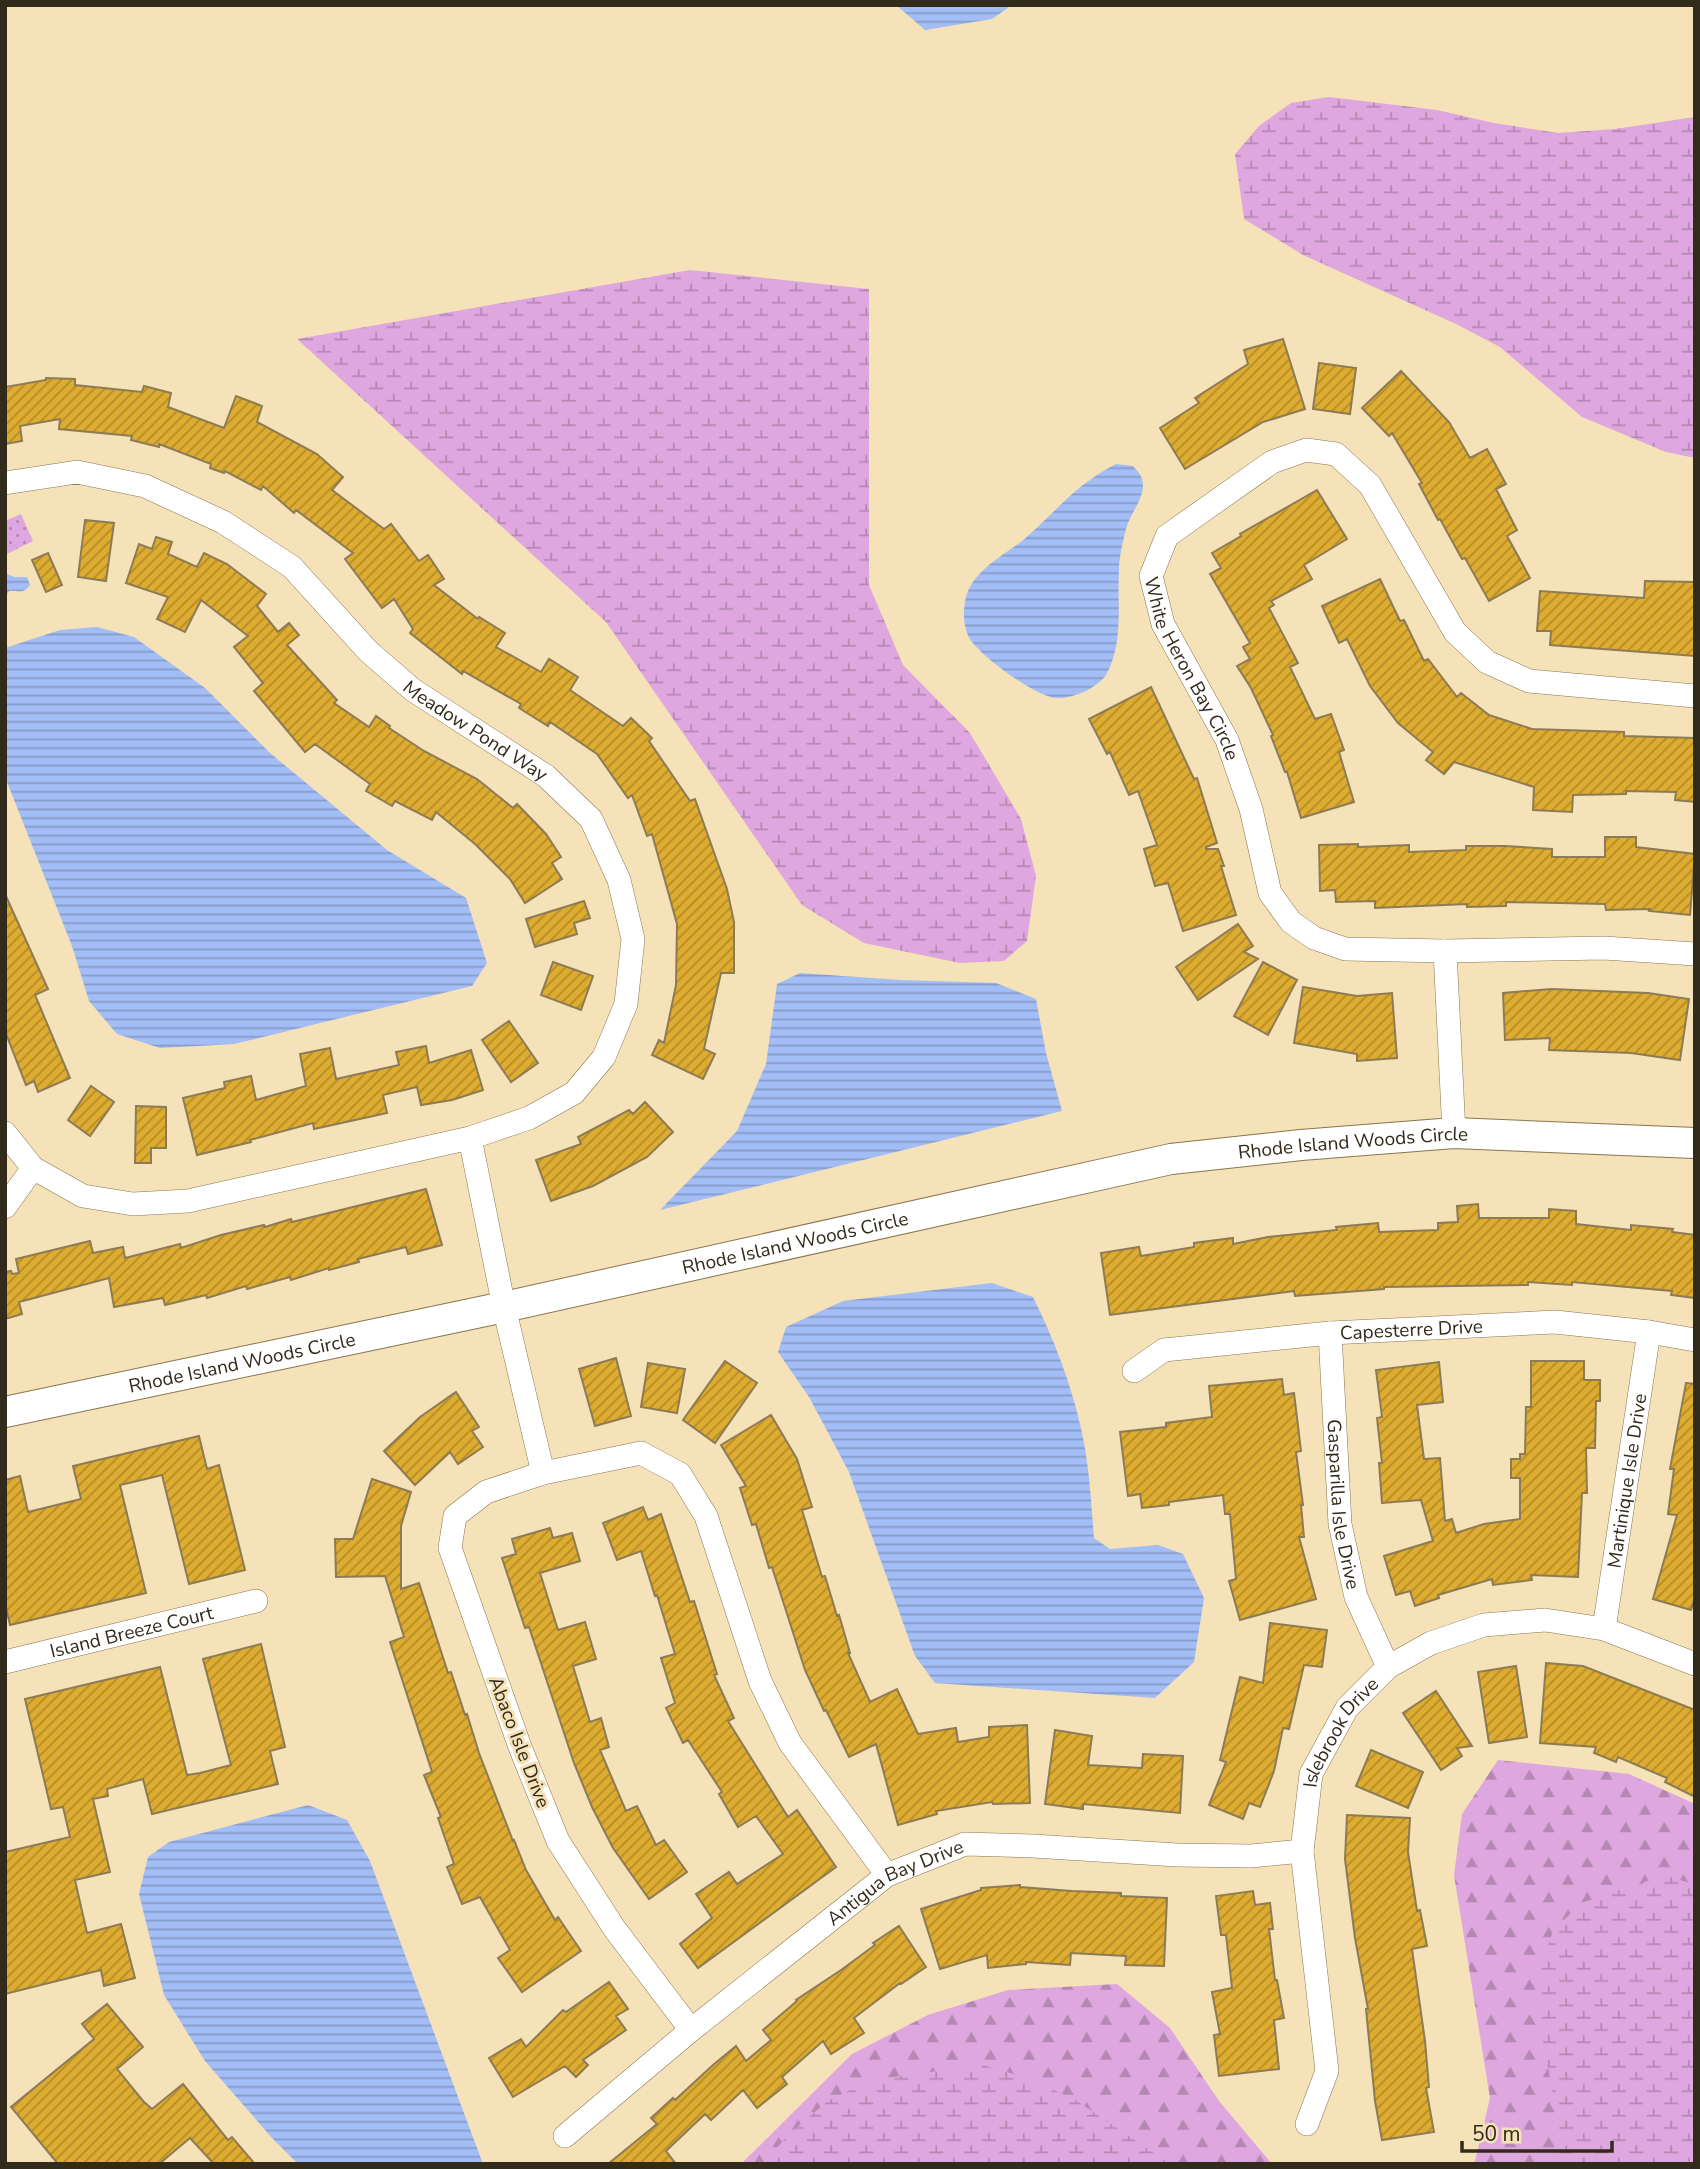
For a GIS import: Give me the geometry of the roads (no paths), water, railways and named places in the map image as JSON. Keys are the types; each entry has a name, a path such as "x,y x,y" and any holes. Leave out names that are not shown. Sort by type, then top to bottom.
{"street":[{"name":"White Heron Bay Circle","path":"1695,696 1529,681 1487,662 1455,632 1370,485 1336,454 1306,450 1272,462 1167,536 1151,576 1163,624 1227,740 1251,810 1270,893 1290,922 1314,938 1345,949 1445,951 1604,947 1695,954"},
{"name":"Meadow Pond Way","path":"5,483 77,472 145,486 223,522 292,567 368,651 413,690 546,775 591,818 619,880 633,939 626,1004 604,1057 574,1093 529,1118 470,1138 188,1201 133,1204 83,1196 33,1168 5,1133"},
{"path":"1445,951 1454,1133"},
{"name":"Rhode Island Woods Circle","path":"5,1412 504,1307 1171,1160 1301,1145 1454,1133 1695,1143"},
{"path":"470,1138 504,1307 543,1473"},
{"name":"Rhode Island Woods Circle","path":"1594,1138 1695,1160"},
{"path":"5,1208 33,1168"},
{"name":"Capesterre Drive","path":"1133,1371 1164,1350 1331,1333 1555,1322 1695,1340"},
{"name":"Martinique Isle Drive","path":"1604,1629 1649,1332"},
{"name":"Gasparilla Isle Drive","path":"1331,1333 1340,1524 1356,1597 1388,1667"},
{"name":"Abaco Isle Drive","path":"691,2030 614,1928 558,1841 520,1747 450,1548 455,1516 486,1492 543,1473 641,1453 680,1474 706,1516 760,1681 790,1744 887,1875"},
{"name":"Island Breeze Court","path":"5,1662 256,1601"},
{"name":"Islebrook Drive","path":"1307,2124 1327,2071 1302,1851 1311,1774 1347,1708 1388,1667 1431,1643 1484,1625 1545,1620 1604,1629 1695,1664"},
{"name":"Antigua Bay Drive","path":"565,2136 691,2030 887,1875 965,1844 1177,1855 1251,1856 1302,1851"}],"water":[{"path":"896,5 1012,5 992,19 925,30"},
{"path":"1116,464 1133,466 1141,475 1143,485 1126,529 1120,554 1119,624 1112,663 1106,675 1086,691 1055,698 1010,675 972,642 965,624 966,597 980,573 1022,541 1080,488"},
{"path":"5,573 14,577 27,577 30,585 22,591 9,591 5,597"},
{"path":"97,627 134,637 205,688 270,753 387,850 466,898 487,963 472,986 234,1044 160,1048 117,1034 89,1001 72,946 5,777 5,648 60,630"},
{"path":"800,973 996,983 1036,999 1046,1053 1062,1111 660,1210 737,1131 766,1064 777,984"},
{"path":"992,1283 1033,1297 1054,1343 1083,1438 1094,1538 1110,1549 1158,1545 1183,1554 1204,1598 1194,1662 1155,1698 935,1683 915,1656 849,1472 809,1397 778,1352 786,1327 843,1301"},
{"path":"308,1805 347,1820 370,1861 483,2164 298,2164 205,2061 164,1995 139,1894 148,1857 169,1842"}]}
